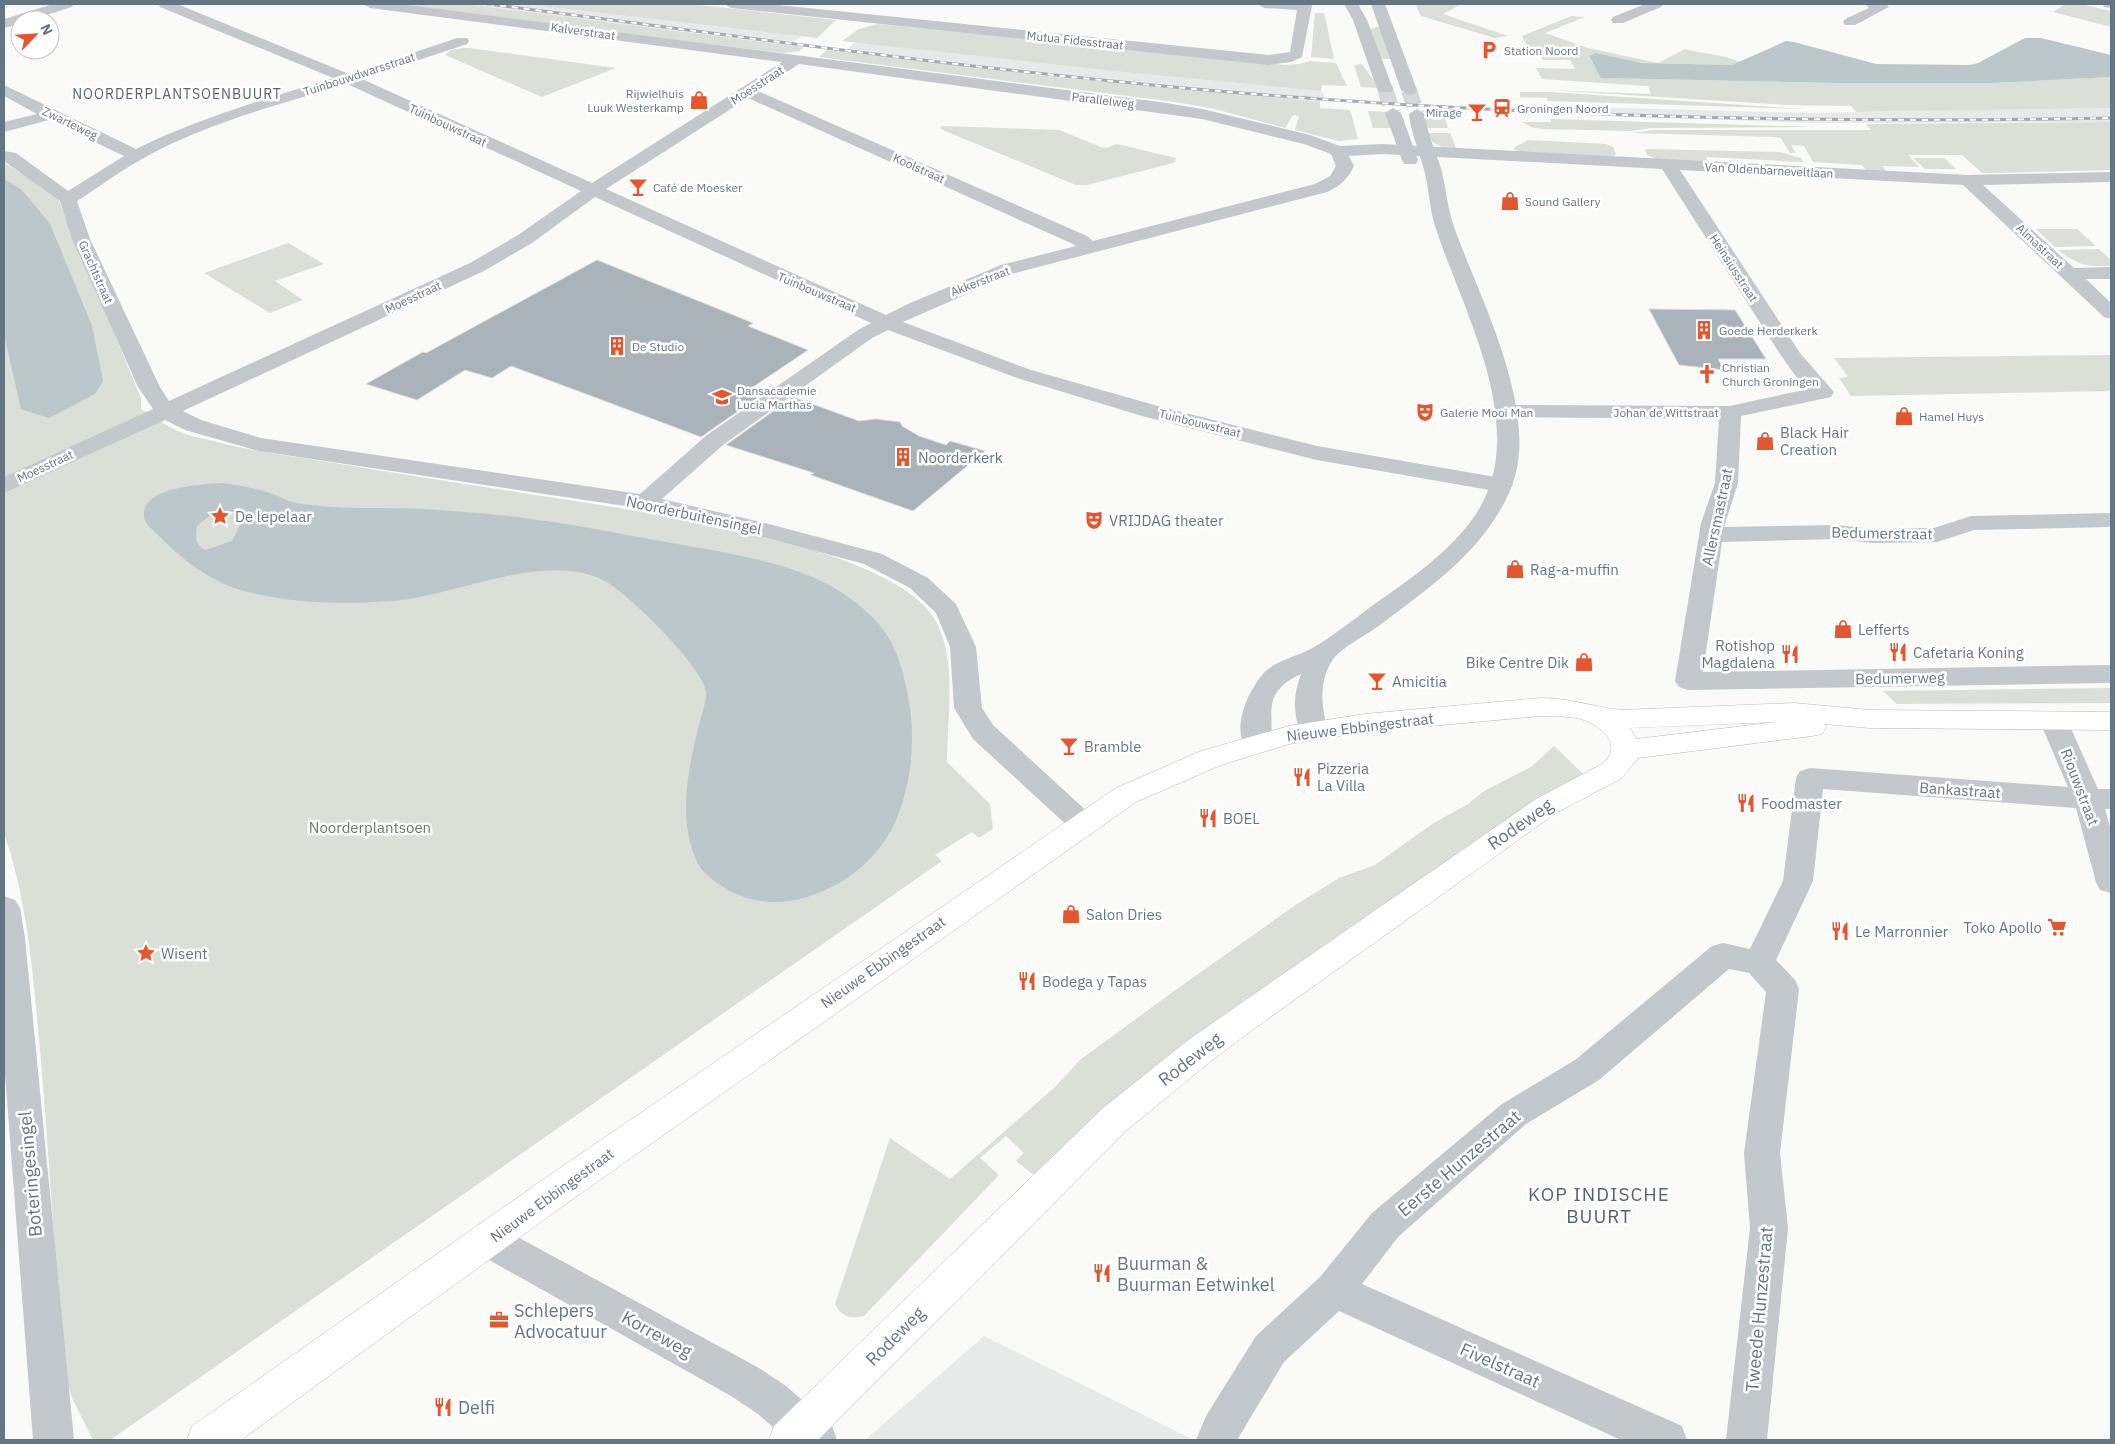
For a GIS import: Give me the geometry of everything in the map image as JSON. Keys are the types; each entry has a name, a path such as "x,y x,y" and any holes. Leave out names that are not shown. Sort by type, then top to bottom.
{"main road":[{"name":"Nieuwe Ebbingestraat","path":"207,1440 488,1240 1126,794 1167,775 1256,743 1314,731 1380,722 1529,708 1568,708 1584,711 1599,717 1612,725 1621,735 1626,745 1626,752"},
{"path":"1599,717 1621,719 1794,712 1870,719 2111,721"},
{"path":"1626,752 1640,747 1870,719"},
{"name":"Rodeweg","path":"803,1436 1074,1157 1156,1085 1243,1019 1546,806 1612,771 1621,764 1626,752"}],"street":[{"path":"4,24 67,4"},
{"name":"Tuinbouwstraat","path":"171,4 348,79 887,323 1024,374 1150,411 1317,453 1501,485"},
{"name":"Kalverstraat","path":"370,4 796,60"},
{"name":"Mutua Fidesstraat","path":"731,4 1268,60 1291,58 1297,54 1305,5"},
{"path":"860,18 884,4"},
{"path":"1264,4 1305,5"},
{"path":"1350,4 1360,20 1385,89"},
{"path":"1378,4 1409,90"},
{"path":"1618,20 1656,4"},
{"path":"1850,22 1882,6 1872,4"},
{"name":"Tuinbouwdwarsstraat","path":"68,199 136,155 173,137 238,112 348,79 462,40"},
{"name":"Moesstraat","path":"4,486 477,267 525,239 592,191 796,60"},
{"name":"Parallelweg","path":"796,60 1167,108 1310,140 1338,150 1427,151"},
{"name":"Zwarteweg","path":"4,90 51,116 136,155"},
{"name":"Koolstraat","path":"747,92 1080,240 1089,247"},
{"path":"1393,112 1425,196 1444,224"},
{"path":"1256,743 1256,712 1264,690 1282,672 1324,653 1428,578 1469,539 1488,514 1501,485 1507,460 1509,434 1506,411 1491,346 1444,224 1417,114"},
{"path":"4,126 51,116"},
{"name":"Akkerstraat","path":"645,502 715,440 865,334 917,307 1008,269 1322,188 1336,181 1342,174 1345,166 1338,150"},
{"name":"Van Oldenbarneveltlaan","path":"1427,151 1968,180 2111,177"},
{"path":"4,156 10,157 68,199"},
{"name":"Heinsiusstraat","path":"1668,165 1790,354 1823,392"},
{"name":"Almastraat","path":"1968,180 2111,312"},
{"name":"Grachtstraat","path":"68,199 81,238 144,378 165,411"},
{"path":"2070,274 2111,273"},
{"name":"Johan de Wittstraat","path":"1506,411 1698,414 1730,412 1823,392"},
{"name":"Noorderbuitensingel","path":"165,411 194,425 259,444 645,502 761,529 873,559 919,583 947,610 963,647 968,708 983,732 1082,823"},
{"name":"Allersmastraat","path":"1688,682 1712,523 1720,510 1731,449 1730,412"},
{"name":"Bedumerstraat","path":"1711,535 1837,532 1873,536 1937,535 1971,523 2111,520"},
{"path":"1314,731 1308,699 1309,682 1324,653"},
{"name":"Bedumerweg","path":"1688,682 2111,674"},
{"name":"Riouwstraat","path":"2054,722 2100,799 2111,882"},
{"name":"Bankastraat","path":"1759,963 1798,881 1810,778 2100,799"},
{"name":"Boteringesingel","path":"4,908 9,938 23,1086 54,1440"},
{"name":"Eerste Hunzestraat","path":"1216,1440 1270,1349 1334,1290 1385,1225 1514,1114 1587,1070 1723,955 1759,963"},
{"name":"Tweede Hunzestraat","path":"1747,1440 1769,1228 1762,1153 1783,990 1759,963"},
{"name":"Korreweg","path":"488,1240 745,1382 772,1400 803,1436"},
{"name":"Fivelstraat","path":"1334,1290 1667,1440"}],"shaded area":[{"path":"465,4 523,4 801,36 790,45"},
{"path":"2025,38 2041,38 2111,55 2111,77 1992,83 1835,83 1601,78 1589,56 1596,53 1642,63 1732,65 1786,41 1876,64 1970,65 1978,63"},
{"path":"855,42 1103,70 1321,91 1324,94 1324,99 1320,102 1188,91 844,52"},
{"path":"1548,106 1812,113 2111,108 2111,122 1815,123 1550,114 1554,113 1553,108"},
{"path":"4,179 22,190 50,224 92,326 103,381 95,394 49,418 21,409 4,334"},
{"path":"223,483 273,494 295,503 317,506 425,509 482,513 569,524 756,559 810,576 842,592 870,615 891,642 900,663 908,696 912,727 911,758 906,789 897,818 890,832 882,845 861,867 849,877 822,892 797,900 767,902 738,895 728,890 711,879 700,868 692,848 686,815 690,765 706,692 702,681 679,649 629,599 603,580 581,573 556,570 530,572 425,596 383,602 305,601 267,596 234,588 197,569 149,527 144,515 146,506 153,498 163,493 189,486","holes":["228,511 245,515 232,541 206,550 198,543 196,537 197,526 213,513"]},
{"path":"984,1336 1194,1440 865,1440"}],"green space":[{"path":"388,4 465,4 804,47 800,51 783,53"},
{"path":"523,4 690,4 836,20 817,38"},
{"path":"1415,4 1462,4 1443,14 1508,36 1495,38 1421,16"},
{"path":"2065,4 2081,4 2111,11 2111,27 2053,12"},
{"path":"1315,13 1324,13 1334,59 1311,57"},
{"path":"1571,16 1585,17 1545,33 1588,48 1658,63 1685,49 1740,62 1732,65 1642,63 1596,53 1589,57 1602,78 1835,83 1992,83 2111,77 2111,108 1856,112 1851,106 1786,105 1547,90 1651,94 1648,86 1542,79 1536,68 1575,69 1570,60 1543,60 1540,55 1530,53 1522,36"},
{"path":"878,24 1285,65 1310,61 1336,63 1347,86 1322,85 1321,91 1103,70 842,41 859,29"},
{"path":"1380,26 1392,59 1380,59 1370,29"},
{"path":"464,48 616,68 542,97 445,55 451,50"},
{"path":"827,50 1055,77 1320,102 1320,108 1350,110 1358,139 1339,141 1295,130 1299,116 1293,115 1285,128 1215,109 1175,102 819,57"},
{"path":"1362,64 1379,88 1361,87 1354,65"},
{"path":"1520,92 1551,92 1804,109 1547,101 1547,98 1520,97"},
{"path":"1368,111 1388,112 1395,128 1373,128"},
{"path":"1423,114 1444,116 1448,128 1424,128"},
{"path":"1550,119 1816,127 1650,128 1631,131 1542,129 1531,127 1522,122 1551,122"},
{"path":"2111,122 2111,170 1998,173 1982,173 1962,155 1908,155 1919,167 1883,166 1886,172 1867,171 1862,165 1813,162 1804,146 1791,145 1796,153 1790,153 1781,138 1632,133 1655,130 1871,130 1866,124"},
{"path":"941,126 1059,130 1101,147 1106,148 1117,144 1176,158 1175,162 1170,164 1087,185 1076,185 945,131 940,128"},
{"path":"1426,133 1450,133 1456,148 1438,145"},
{"path":"1528,140 1606,144 1613,147 1616,154 1613,157 1520,152 1514,149"},
{"path":"1645,149 1780,152 1801,158 1803,162 1706,157 1708,163 1658,160 1647,155"},
{"path":"1913,158 1944,158 1956,169 1925,169"},
{"name":"Noorderplantsoen","path":"4,162 51,193 59,201 141,398 141,409 175,430 227,445 633,510 753,534 812,550 865,569 907,592 934,618 946,651 950,688 947,762 990,804 993,829 979,838 972,832 935,855 942,861 110,1440 93,1440 72,1398 65,1375 33,974 25,916 4,833"},
{"path":"2036,229 2077,229 2096,246 2055,247"},
{"path":"288,243 324,264 275,281 303,300 270,313 204,273"},
{"path":"2099,249 2111,260 2111,266 2083,264 2071,259 2058,250"},
{"path":"2111,355 2111,391 1851,396 1839,378 1848,377 1834,358"},
{"path":"2111,688 2111,703 1897,704 1883,691"},
{"path":"1554,746 1583,774 1537,800 1035,1176 1016,1161 1024,1153 1006,1136 980,1158 999,1175 864,1316 847,1316 841,1312 835,1304 890,1138 950,1179 1055,1087 1080,1060 1174,991 1297,904 1339,878 1375,865 1432,824 1468,804 1484,791 1531,767"}],"building":[{"name":"De Studio","path":"597,260 753,323 748,326 808,350 753,387 770,389 701,437 511,366 492,378 465,370 417,400 366,384 423,352 426,353"},
{"name":"Goede Herderkerk","path":"1649,309 1735,310 1766,359 1718,359 1724,370 1679,365"},
{"name":"Noorderkerk","path":"793,397 859,421 876,419 900,422 902,426 919,436 946,445 950,441 985,451 913,511 811,475 814,473 726,445"}],"tunnel":[{"path":"1385,89 1393,113"},
{"path":"1409,90 1417,114"}],"railway":[{"path":"488,4 1018,71 1107,81 1309,98 1538,112 1767,119 1996,120 2111,118"}],"place":[{"name":"Station Noord","path":"1489,50"},
{"name":"Rijwielhuis Luuk Westerkamp","path":"699,100"},
{"name":"Groningen Noord","path":"1502,108"},
{"name":"Mirage","path":"1477,112"},
{"name":"Café de Moesker","path":"638,187"},
{"name":"Sound Gallery","path":"1510,201"},
{"name":"Goede Herderkerk","path":"1704,330"},
{"name":"De Studio","path":"617,346"},
{"name":"Christian Church Groningen","path":"1707,374"},
{"name":"Dansacademie Lucia Marthas","path":"722,397"},
{"name":"Galerie Mooi Man","path":"1425,412"},
{"name":"Hamel Huys","path":"1904,416"},
{"name":"Black Hair Creation","path":"1765,441"},
{"name":"Noorderkerk","path":"903,457"},
{"name":"De lepelaar","path":"220,516"},
{"name":"VRIJDAG theater","path":"1094,520"},
{"name":"Rag-a-muffin","path":"1515,569"},
{"name":"Lefferts","path":"1843,629"},
{"name":"Cafetaria Koning","path":"1898,652"},
{"name":"Rotishop Magdalena","path":"1790,654"},
{"name":"Bike Centre Dik","path":"1584,662"},
{"name":"Amicitia","path":"1377,681"},
{"name":"Bramble","path":"1069,746"},
{"name":"Pizzeria La Villa","path":"1302,777"},
{"name":"Foodmaster","path":"1746,803"},
{"name":"BOEL","path":"1208,818"},
{"name":"Salon Dries","path":"1071,914"},
{"name":"Toko Apollo","path":"2057,927"},
{"name":"Le Marronnier","path":"1840,931"},
{"name":"Wisent","path":"146,953"},
{"name":"Bodega y Tapas","path":"1027,981"},
{"name":"Buurman & Buurman Eetwinkel","path":"1102,1273"},
{"name":"Schlepers Advocatuur","path":"499,1320"},
{"name":"Delfi","path":"443,1407"}],"district":[{"name":"NOORDERPLANTSOENBUURT","path":"177,94"},
{"name":"KOP INDISCHE BUURT","path":"1599,1205"}]}
